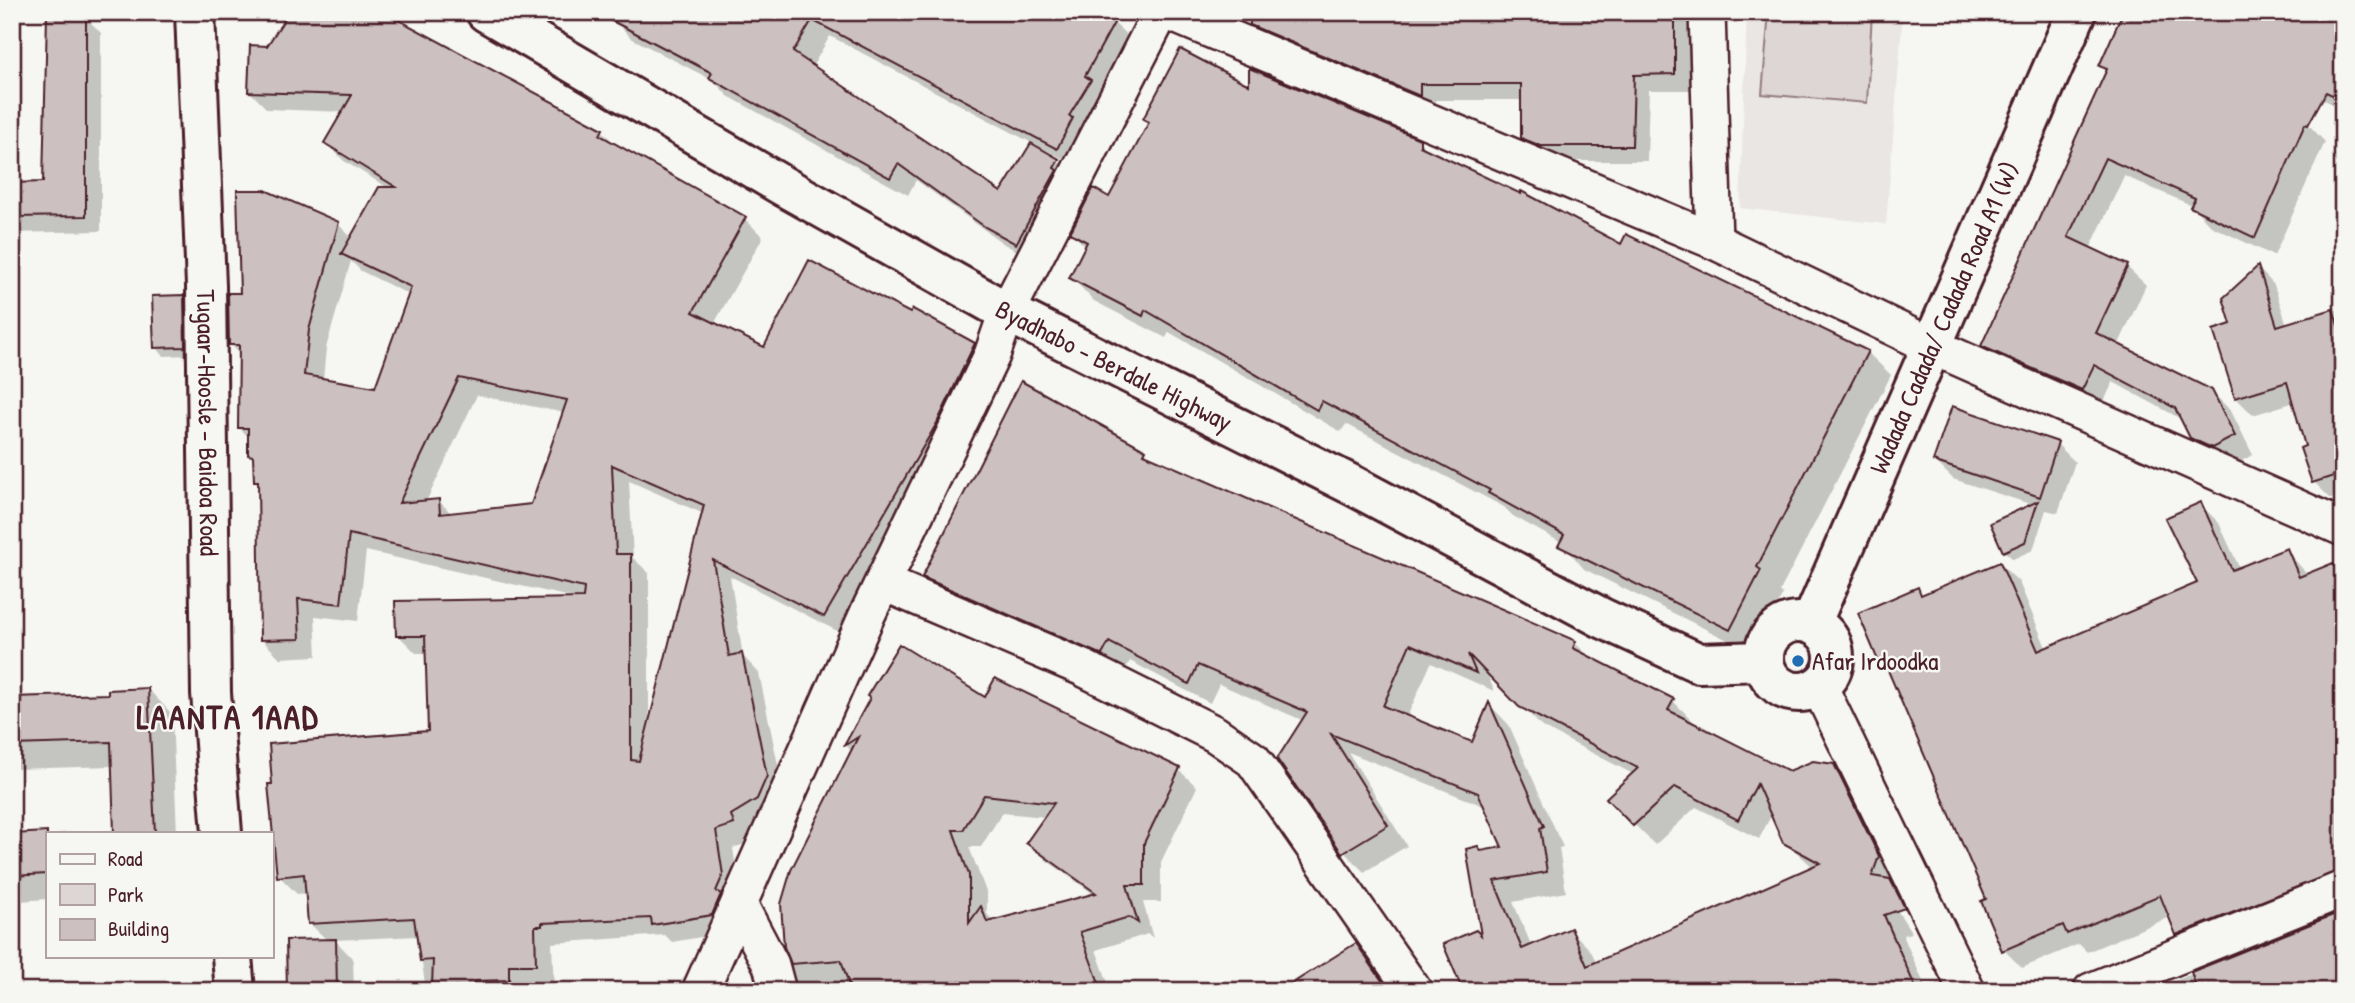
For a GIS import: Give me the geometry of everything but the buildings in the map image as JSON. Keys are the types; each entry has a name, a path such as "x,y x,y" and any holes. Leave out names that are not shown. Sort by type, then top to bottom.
{"main road":[{"name":"Tugaar-Hoosle - Baidoa Road","path":"195,12 206,286 211,693 222,832"},
{"name":"Byadhabo - Berdale Highway","path":"486,12 783,186 1007,312 1354,486 1602,618 1699,663 1763,661"},
{"name":"Wadada Cadada/ Cadada Road A1 (W)","path":"1811,624 1934,347 2077,12"},
{"path":"1797,621 1811,624 1824,632 1832,645 1835,660 1830,675 1819,686 1806,692 1791,691 1778,685 1768,675 1763,661 1764,646 1777,629 1797,621"},
{"path":"232,958 235,991"}],"street":[{"path":"700,991 884,583 992,355 1007,312 1161,12"},
{"path":"1168,12 1714,241 1934,347 2343,528"},
{"path":"1707,12 1714,241"},
{"path":"884,583 1083,668 1214,734 1253,760 1414,991"},
{"path":"1819,686 1968,991"},
{"path":"2091,991 2343,889"},
{"path":"739,904 771,965 778,991"}],"shaded area":[{"path":"1747,12 1903,12 1886,224 1740,208"}],"green space":[{"path":"1769,12 1872,12 1867,103 1762,94"}],"place":[{"name":"Afar Irdoodka","path":"1798,661"}],"district":[{"name":"LAANTA 1AAD","path":"228,717"}]}
